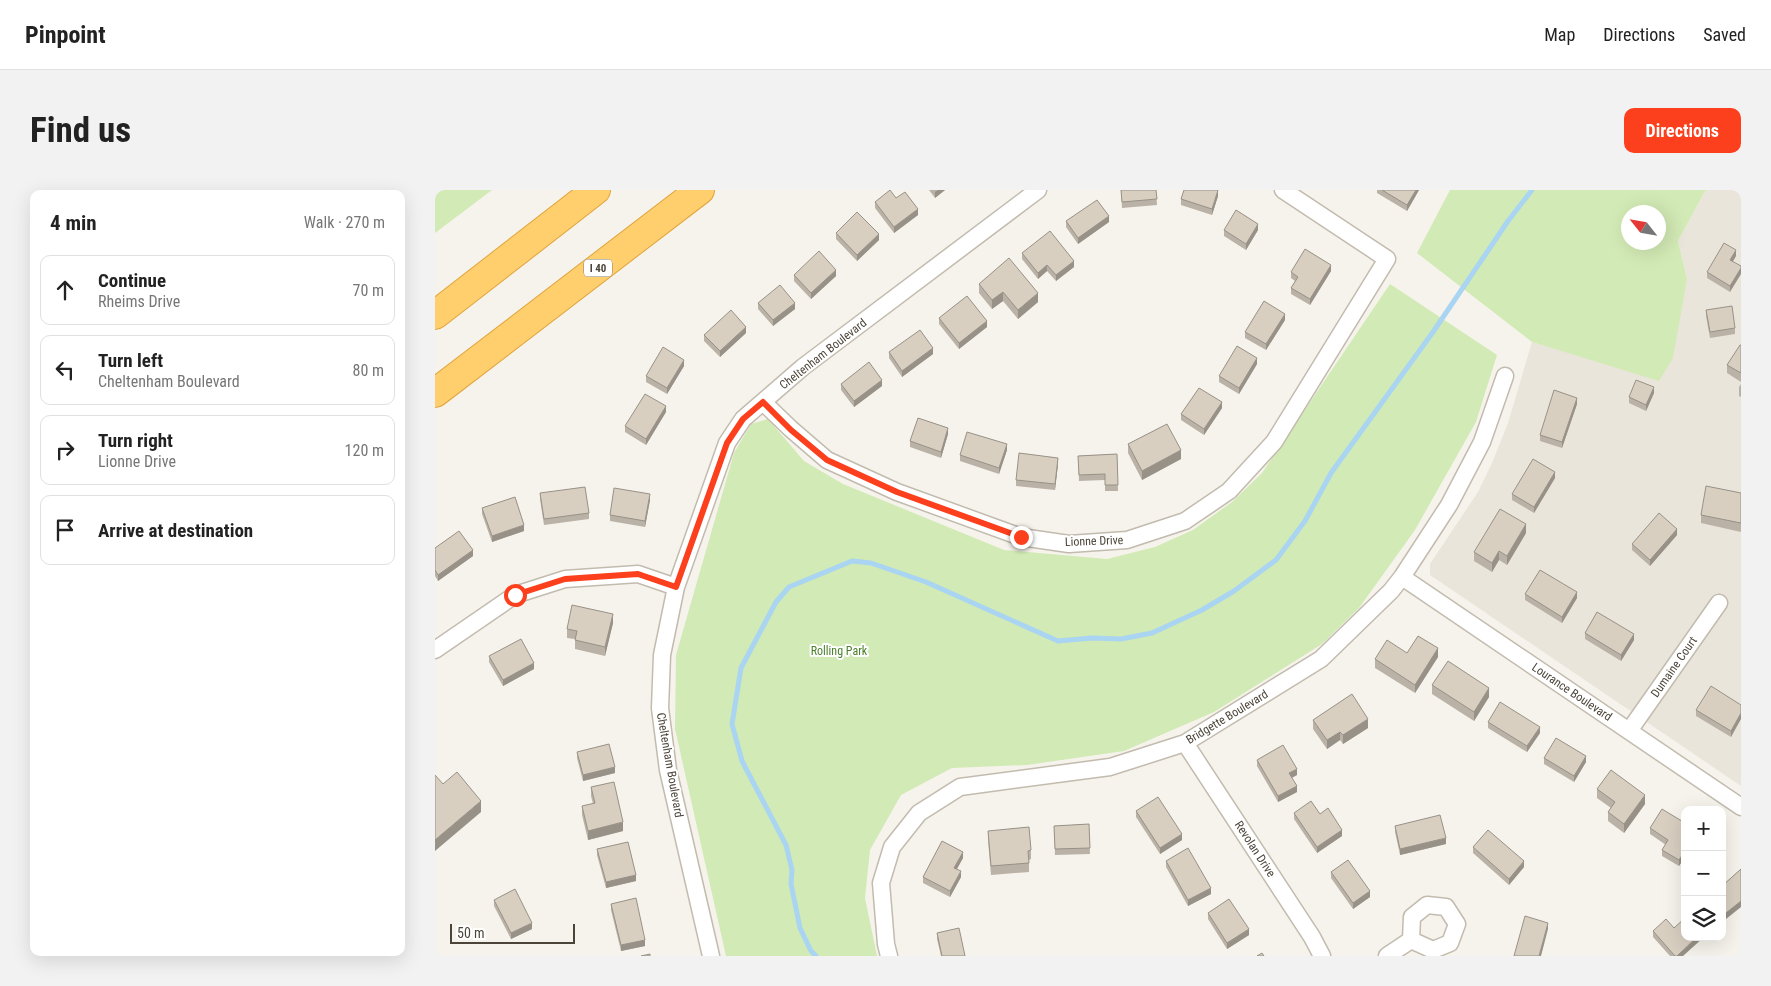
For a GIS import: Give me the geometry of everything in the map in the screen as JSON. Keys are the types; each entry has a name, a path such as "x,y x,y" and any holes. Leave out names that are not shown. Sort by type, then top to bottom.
{"highway":[{"path":"435,315 596,190"},
{"name":"I 40","path":"435,393 700,190"}],"street":[{"name":"Cheltenham Boulevard","path":"711,956 668,770 660,708 662,655 676,587 727,443 743,419 803,367 1037,190"},
{"name":"Lionne Drive","path":"763,402 791,430 827,460 897,492 1021,537 1069,544 1127,540 1185,521 1229,490 1274,442 1387,259 1283,190"},
{"name":"Bridgette Boulevard","path":"889,956 886,944 881,883 892,847 919,813 960,787 1110,767 1185,743 1321,659 1391,591 1449,505 1482,442 1505,376"},
{"path":"435,650 515,595 565,579 638,574 676,587"},
{"name":"Lourance Boulevard","path":"1402,577 1741,807"},
{"name":"Dumaine Court","path":"1629,731 1719,603"},
{"name":"Revolan Drive","path":"1185,743 1312,937 1322,956"},
{"path":"1387,956 1411,940"}],"shaded area":[{"path":"1741,190 1741,786 1430,575 1430,564 1478,492 1492,463 1508,423 1532,342 1659,380 1687,279 1678,241 1705,191"}],"green space":[{"path":"435,190 492,190 435,233"},
{"path":"1450,190 1710,190 1705,191 1678,241 1687,279 1673,358 1659,381 1532,342 1417,253"},
{"name":"Rolling Park","path":"1390,284 1497,355 1476,422 1415,530 1359,608 1322,644 1214,712 1124,751 1027,765 952,768 901,795 870,850 865,898 877,956 726,956 675,729 676,655 734,453 751,424 768,419 804,461 843,484 1004,550 1107,559 1155,547 1193,530 1232,502 1262,473"}],"building":[{"path":"890,190 896,198 905,192 918,209 894,227 875,202"},
{"path":"1121,190 1156,190 1157,199 1122,202"},
{"path":"1184,190 1218,190 1212,209 1181,199"},
{"path":"1382,190 1416,190 1407,205"},
{"path":"1097,200 1109,216 1078,238 1066,221"},
{"path":"1236,210 1258,224 1246,244 1224,230"},
{"path":"857,212 879,234 857,255 836,233"},
{"path":"1050,231 1074,261 1056,275 1047,265 1038,273 1022,253"},
{"path":"1724,243 1736,250 1730,260 1741,266 1730,286 1707,272"},
{"path":"1305,249 1331,265 1310,299 1291,288 1298,277 1291,272"},
{"path":"819,251 836,270 811,293 794,275"},
{"path":"1009,258 1038,293 1018,310 1003,292 992,300 979,284"},
{"path":"780,285 795,303 773,320 758,303"},
{"path":"967,296 987,321 959,343 939,318"},
{"path":"1264,301 1285,314 1266,344 1245,332"},
{"path":"1732,306 1735,328 1710,332 1706,310"},
{"path":"731,310 746,327 720,351 704,335"},
{"path":"920,330 933,348 902,371 889,352"},
{"path":"1741,345 1741,373 1727,365"},
{"path":"1237,346 1257,358 1239,388 1219,376"},
{"path":"663,347 684,360 667,388 646,376"},
{"path":"869,362 882,380 854,401 841,384"},
{"path":"1636,380 1654,387 1646,405 1629,397"},
{"path":"1199,388 1222,402 1204,429 1181,414"},
{"path":"1554,390 1577,398 1562,442 1540,435"},
{"path":"645,394 666,406 646,439 625,426"},
{"path":"918,418 948,428 941,452 910,441"},
{"path":"1167,424 1181,450 1142,471 1128,444"},
{"path":"967,432 1007,444 999,468 960,455"},
{"path":"1019,453 1058,458 1055,484 1016,480"},
{"path":"1117,454 1118,485 1105,485 1105,474 1079,475 1078,456"},
{"path":"1533,459 1555,472 1534,507 1512,494"},
{"path":"1706,486 1741,493 1741,523 1701,515"},
{"path":"585,487 589,513 544,519 540,493"},
{"path":"614,488 650,494 645,521 610,515"},
{"path":"515,497 524,525 492,536 482,508"},
{"path":"1500,509 1526,524 1507,556 1499,551 1492,563 1474,552"},
{"path":"1659,513 1677,529 1650,560 1632,544"},
{"path":"459,531 473,550 438,575 435,570 435,548"},
{"path":"1540,570 1577,592 1562,617 1525,594"},
{"path":"572,605 613,614 605,647 575,640 577,631 567,629"},
{"path":"1597,612 1634,634 1621,655 1585,633"},
{"path":"1418,636 1438,648 1415,685 1375,659 1387,640 1407,653"},
{"path":"521,639 534,663 503,680 489,656"},
{"path":"1448,661 1489,688 1474,712 1432,685"},
{"path":"1711,686 1741,705 1741,713 1731,731 1696,710"},
{"path":"1352,694 1368,719 1343,735 1340,732 1327,740 1313,720"},
{"path":"1500,702 1540,727 1527,746 1488,722"},
{"path":"1556,738 1586,756 1574,776 1544,758"},
{"path":"609,744 615,767 583,775 577,752"},
{"path":"1283,745 1297,769 1289,773 1297,786 1278,796 1257,760"},
{"path":"1611,770 1645,795 1624,824 1608,812 1615,802 1597,789"},
{"path":"457,772 481,801 435,840 435,775 443,784"},
{"path":"614,782 623,822 588,831 582,806 595,803 591,787"},
{"path":"1158,797 1182,834 1160,848 1136,811"},
{"path":"1311,801 1320,814 1328,808 1342,830 1317,847 1294,813"},
{"path":"1662,809 1681,821 1681,857 1679,860 1662,850 1668,840 1650,828"},
{"path":"1440,815 1446,838 1400,849 1395,826"},
{"path":"1089,824 1090,848 1055,849 1054,826"},
{"path":"1029,827 1031,850 1028,851 1029,863 991,866 988,831"},
{"path":"1488,830 1524,861 1509,879 1473,847"},
{"path":"942,841 963,852 954,868 961,871 950,891 923,877"},
{"path":"628,842 636,875 606,882 597,849"},
{"path":"1188,848 1211,888 1188,900 1166,861"},
{"path":"1348,860 1370,891 1353,903 1331,872"},
{"path":"1741,869 1741,901 1726,913 1726,896 1726,882"},
{"path":"515,889 532,923 511,933 494,900"},
{"path":"636,898 645,940 621,945 611,904"},
{"path":"1229,899 1249,929 1227,943 1208,913"},
{"path":"1525,916 1548,923 1539,956 1514,956"},
{"path":"1666,919 1674,928 1681,922 1681,941 1693,941 1677,956 1653,931"},
{"path":"959,928 965,956 942,956 937,933"}],"waterway":[{"path":"816,956 811,951 800,928 791,884 792,870 786,845 742,761 732,724 741,668 776,602 789,587 852,561 871,563 926,582 1058,641 1092,638 1121,639 1152,633 1202,610 1234,591 1276,560 1305,521 1331,473 1433,332 1508,221 1532,190"}],"route":[{"path":"515,595 565,579 638,574 676,587 727,443 743,419 763,402 791,430 827,460 897,492 1021,537"}]}
